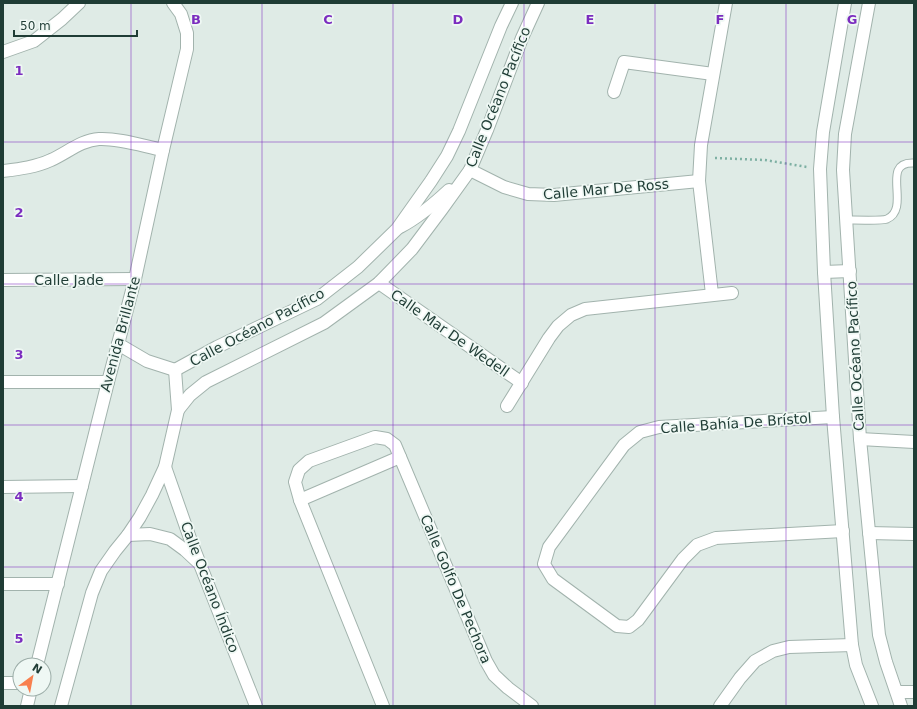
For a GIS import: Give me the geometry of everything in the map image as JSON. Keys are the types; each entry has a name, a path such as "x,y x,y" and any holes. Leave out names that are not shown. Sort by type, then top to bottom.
{"street":[{"path":"3,52 34,41 62,19 79,3"},
{"name":"Avenida Brillante","path":"39,657 135,279 187,49 187,33 182,14 173,3"},
{"name":"Calle Océano Pacífico","path":"175,370 217,347 317,298 358,267 397,229 447,156 459,131 500,26 512,3"},
{"name":"Calle Océano Pacífico","path":"178,410 190,395 206,382 324,322 379,283 412,249 470,170 522,38 538,3"},
{"path":"712,294 699,181 700,157 726,3"},
{"name":"Calle Océano Pacífico","path":"845,3 823,132 820,169 824,272 833,417 852,645 856,664 872,706"},
{"name":"Calle Océano Pacífico","path":"869,3 845,134 844,170 846,220 860,439 879,635 886,662 901,706"},
{"path":"614,92 624,62 713,74"},
{"path":"3,171 24,168 51,160 80,144 98,139 119,140 163,150"},
{"path":"397,229 434,205 470,170"},
{"name":"Calle Mar De Ross","path":"470,170 504,187 528,194 554,195 699,181"},
{"path":"824,272 850,271"},
{"name":"Calle Jade","path":"3,280 135,279"},
{"name":"Calle Mar De Wedell","path":"379,283 522,383"},
{"name":"Calle Mar De Wedell","path":"507,406 549,338 558,326 571,315 585,309 732,293"},
{"path":"61,706 92,593 101,571 128,535 152,495 165,467 178,410 175,370 147,361 118,344"},
{"path":"3,382 108,382"},
{"name":"Calle Bahía De Brístol","path":"833,417 659,427 640,432 624,445 549,547 544,564 553,579 617,626 629,627 638,620 683,559 697,546 716,538 843,531"},
{"name":"Calle Golfo De Pechora","path":"383,706 300,500 295,482 299,470 309,461 376,437 387,439 395,446 486,661 494,675 508,688 532,706"},
{"path":"860,439 914,442"},
{"path":"300,500 400,457"},
{"name":"Calle Océano Índico","path":"165,467 200,564 256,706"},
{"path":"3,487 82,486"},
{"path":"869,533 914,534"},
{"path":"128,535 150,534 170,539 200,564"},
{"path":"3,584 58,584"},
{"path":"720,706 740,678 755,661 773,651 790,648 852,645"},
{"path":"896,692 914,692"}],"lane":[{"path":"846,220 886,220 894,215 897,208 896,174 901,166 907,163 914,163"}],"path":[{"path":"700,157 766,160 820,169"}]}
